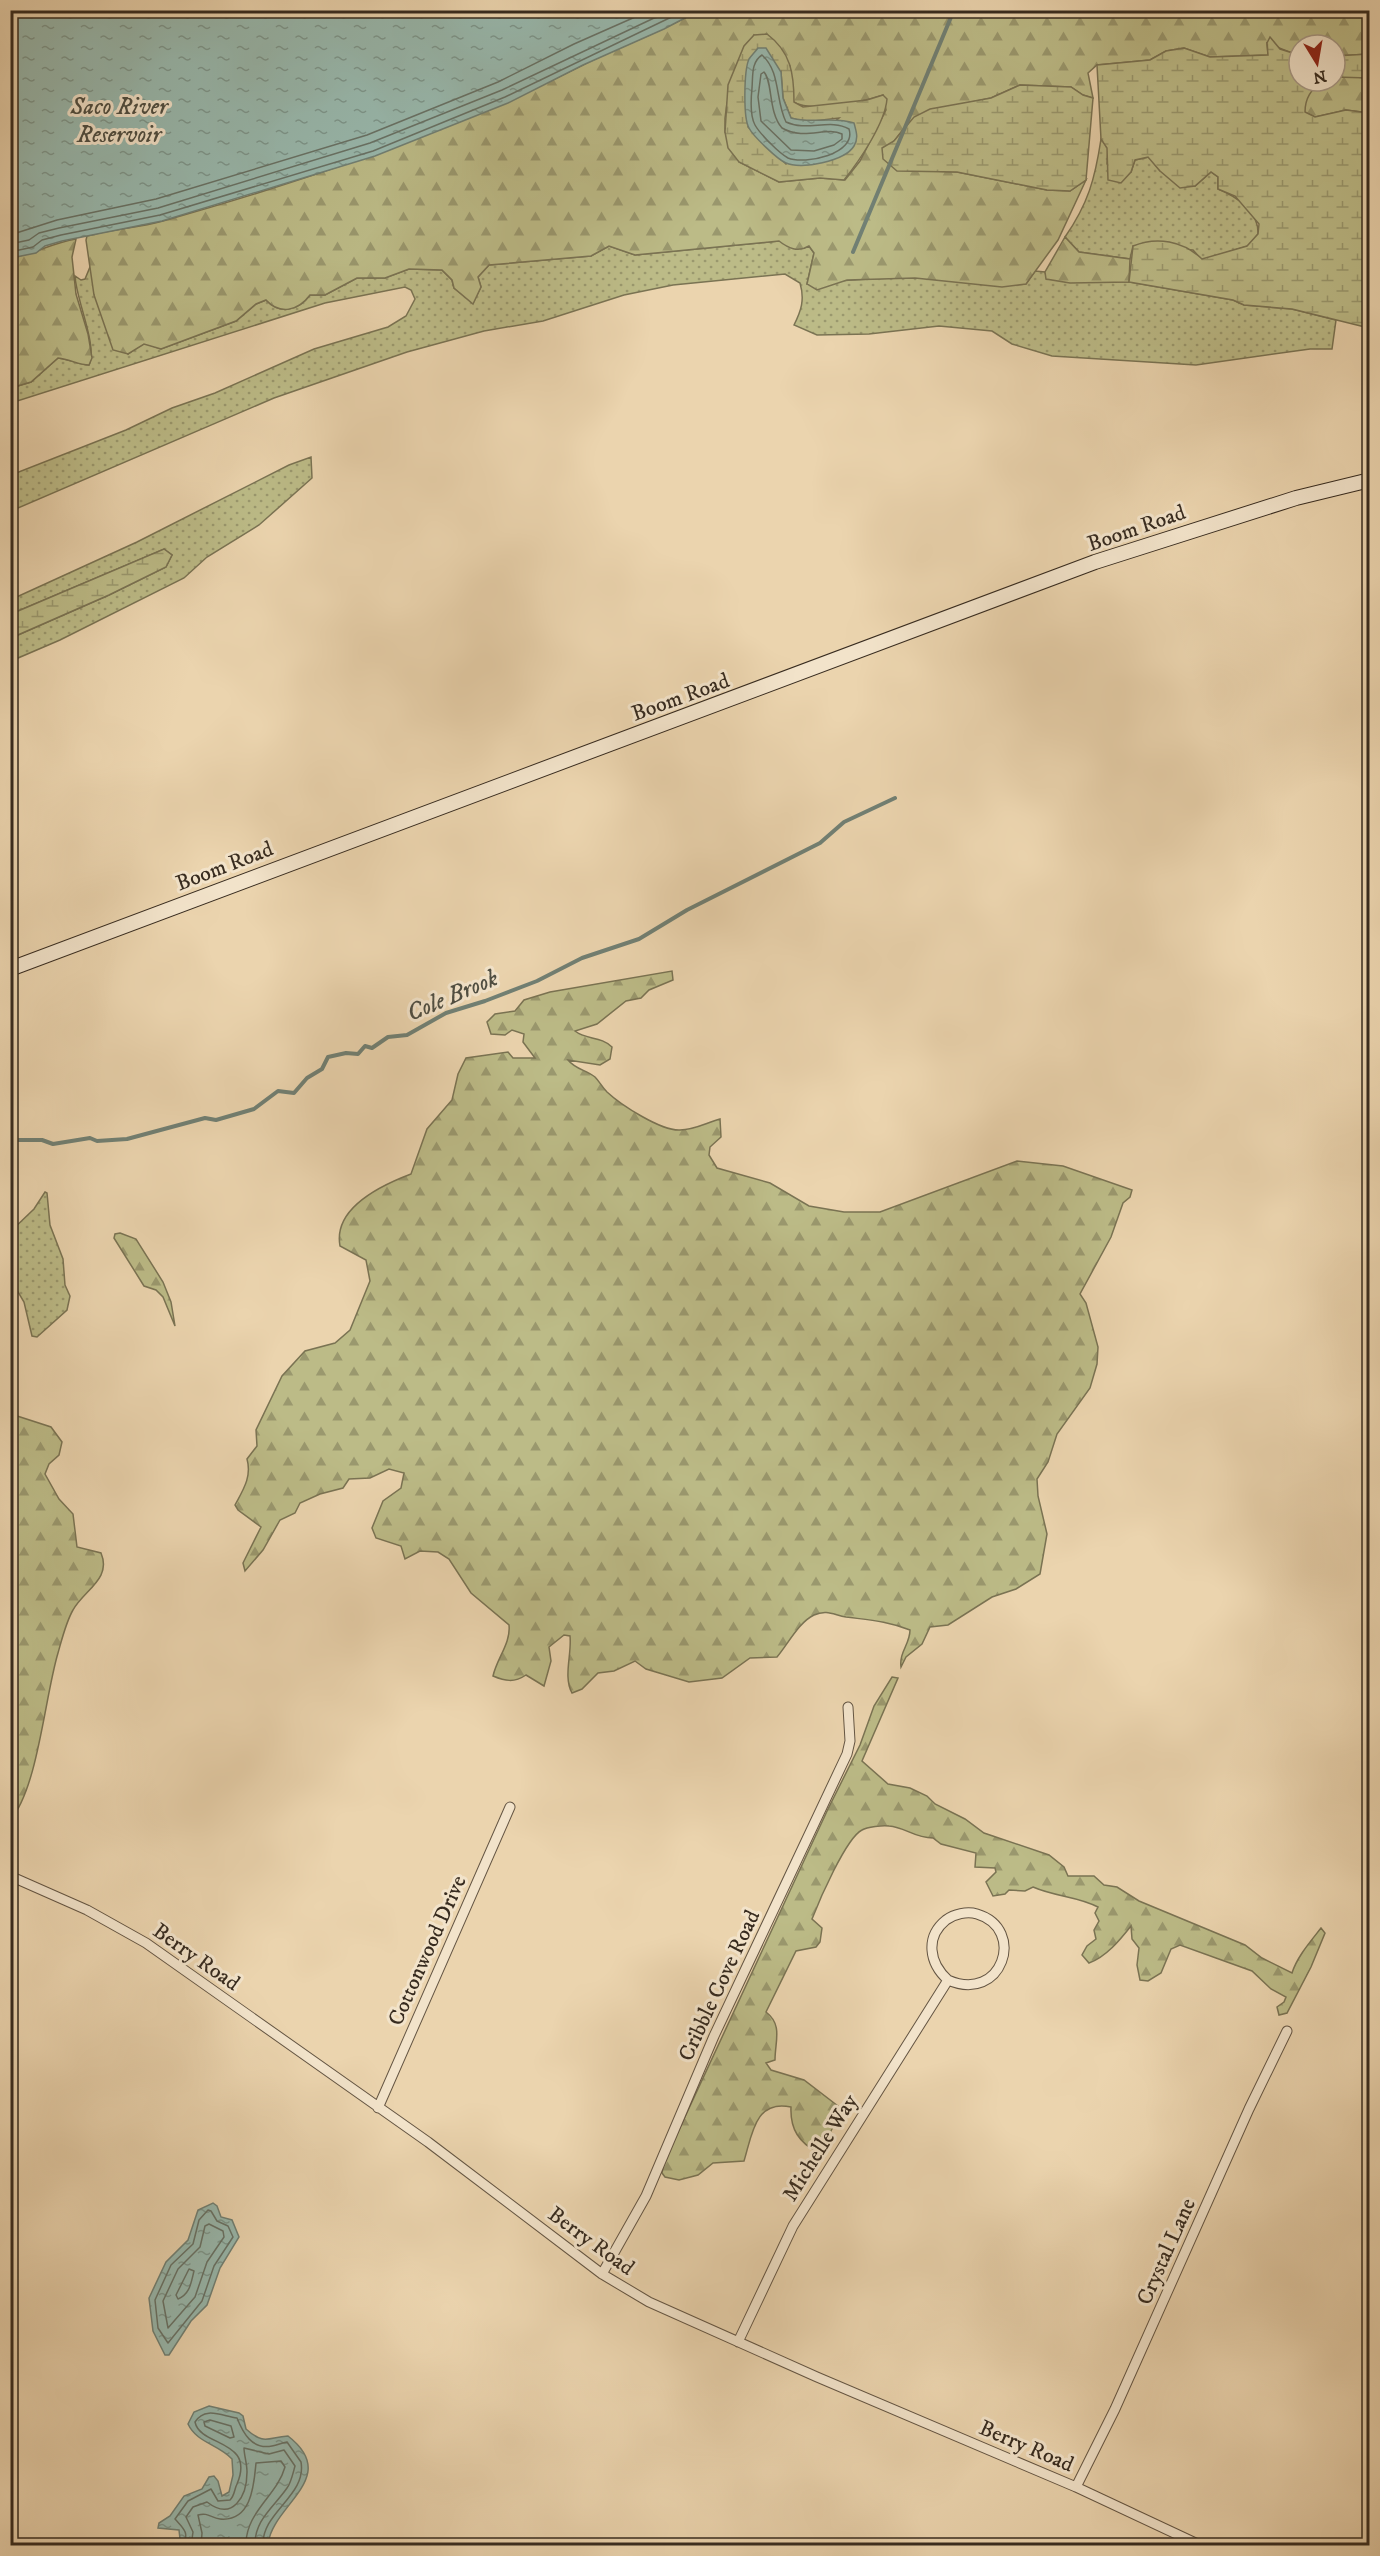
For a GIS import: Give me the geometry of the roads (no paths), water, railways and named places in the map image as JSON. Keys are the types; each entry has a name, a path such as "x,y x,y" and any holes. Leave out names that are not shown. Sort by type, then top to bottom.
{"street":[{"name":"Boom Road","path":"10,969 1106,558 1296,498 1370,480"},
{"name":"Cribble Cove Road","path":"602,2274 646,2196 714,2036 847,1754 850,1741 848,1707"},
{"name":"Cottonwood Drive","path":"378,2108 510,1807"},
{"name":"Berry Road","path":"10,1876 87,1910 146,1943 378,2108 602,2274 649,2302 1076,2487 1202,2546"},
{"path":"974,1913 985,1917 1001,1934 1004,1945 999,1968 992,1977 970,1986 948,1980 939,1972 933,1960 931,1948 934,1936 950,1918 974,1913"},
{"name":"Michelle Way","path":"738,2342 793,2226 948,1980"},
{"name":"Crystal Lane","path":"1076,2487 1120,2399 1249,2109 1287,2031"}],"water":[{"name":"Saco River Reservoir","path":"11,10 698,11 508,103 375,156 162,221 62,241 45,246 36,253 11,258"},
{"path":"758,48 766,48 781,72 783,98 791,118 854,123 856,140 849,151 822,163 793,165 777,157 755,136 747,123 745,94 747,65"},
{"path":"213,2203 217,2206 221,2217 232,2220 239,2237 220,2268 207,2305 191,2321 169,2355 165,2355 153,2331 149,2298 166,2262 188,2240 198,2210"},
{"path":"209,2406 239,2413 243,2416 246,2429 262,2439 288,2436 303,2451 308,2465 306,2478 272,2531 268,2545 170,2545 180,2539 179,2530 158,2528 159,2523 170,2516 184,2496 202,2489 209,2477 214,2476 218,2481 222,2496 229,2492 233,2475 232,2459 202,2439 188,2424 194,2412"}],"waterway":[{"path":"853,252 954,10"},
{"name":"Cole Brook","path":"10,1140 42,1140 53,1144 90,1138 97,1141 127,1139 205,1118 216,1120 254,1109 278,1091 294,1093 307,1078 322,1069 328,1057 346,1053 358,1054 365,1046 372,1048 388,1037 407,1035 446,1013 485,1001 537,981 582,958 639,939 687,910 820,843 844,822 895,798"}]}
